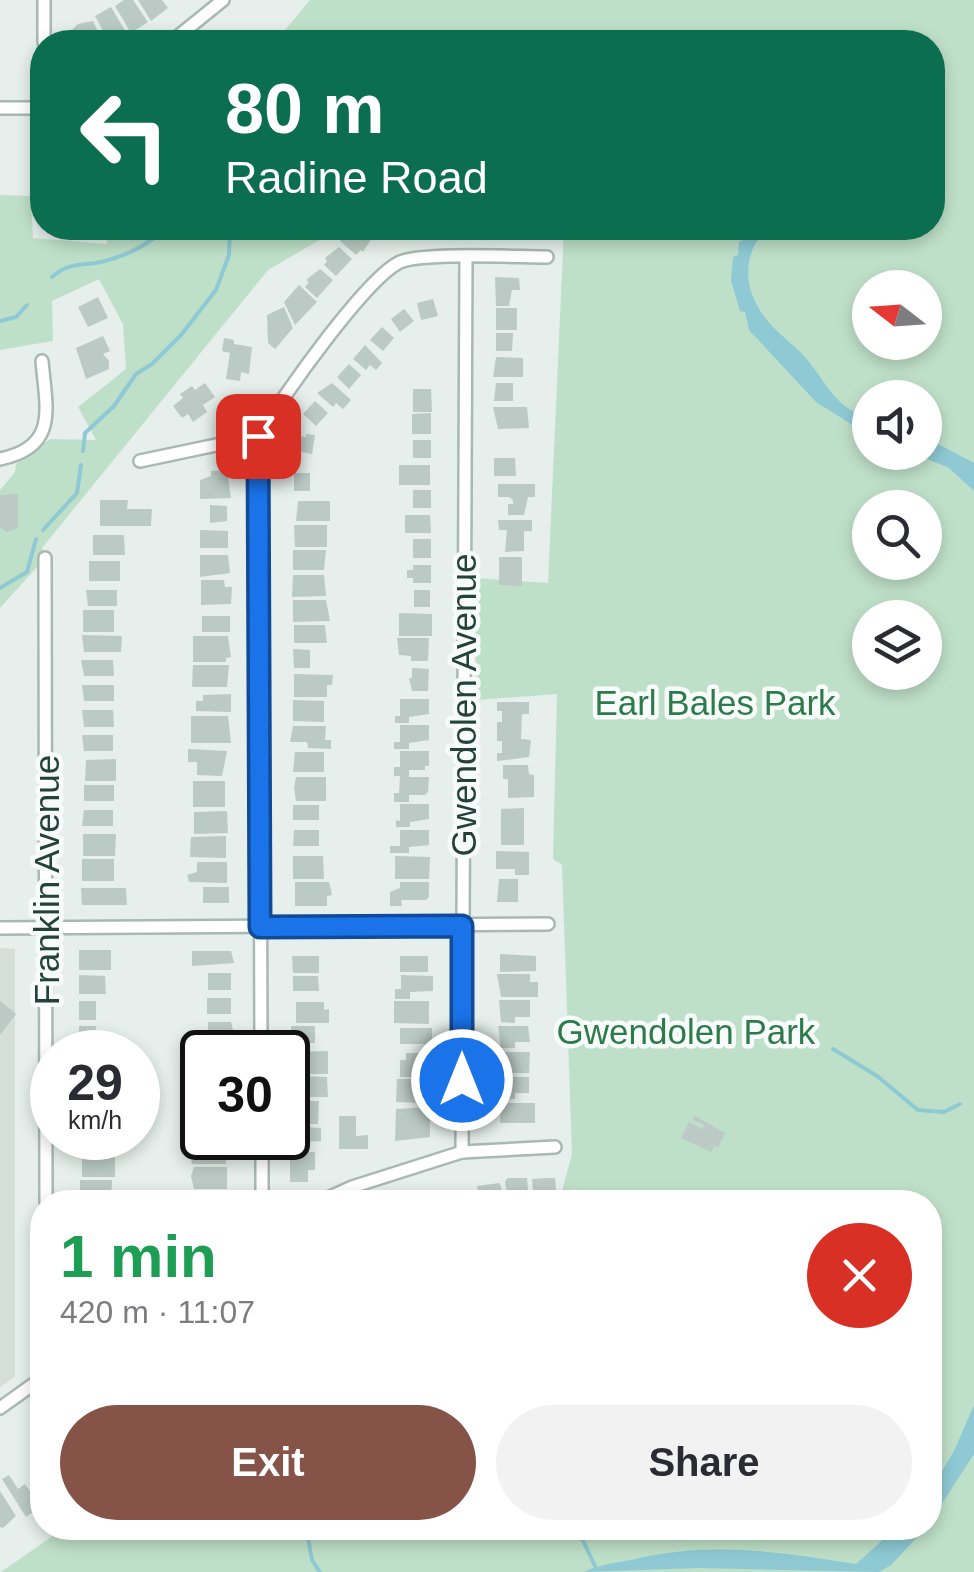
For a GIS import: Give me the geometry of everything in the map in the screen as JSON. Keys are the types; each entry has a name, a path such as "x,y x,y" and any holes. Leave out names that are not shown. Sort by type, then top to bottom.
{"street":[{"path":"44,0 44,30"},
{"path":"186,30 223,0"},
{"path":"0,108 30,108"},
{"name":"Gwendolen Avenue","path":"462,1152 466,257"},
{"path":"261,1030 258,436 280,398 378,279 401,261 547,257"},
{"path":"0,458 19,455 48,425 42,361"},
{"path":"140,460 258,436"},
{"name":"Franklin Avenue","path":"45,558 46,1190"},
{"path":"0,928 548,924"},
{"path":"344,1190 462,1152 556,1147"},
{"path":"262,1160 262,1190"},
{"path":"0,1408 30,1387"}],"shaded area":[{"path":"0,948 15,949 15,1377 0,1387"}],"green space":[{"name":"Earl Bales Park","path":"310,0 974,0 974,1572 1,1572 47,1540 942,1540 942,1190 562,1190 572,1154 562,865 553,859 557,694 476,700 475,578 548,583 563,240 945,240 945,30 285,30"},
{"path":"0,195 30,196 30,240 106,244 108,240 319,240 268,270 42,548 45,558 0,608 0,490 15,472 16,464 50,439 96,440 78,407 126,369 123,324 99,279 52,301 53,341 0,350"}],"water":[{"path":"758,240 748,266 757,305 832,393 852,410 852,425 816,402 749,330 731,281 733,257 738,255 739,242"},
{"path":"942,446 974,463 974,491 942,465"},
{"path":"974,1405 974,1454 942,1503 942,1471"},
{"path":"883,1540 915,1540 879,1572 699,1568 584,1572 602,1565 691,1550 772,1552 856,1564"}],"building":[{"path":"133,0 148,22 129,30 115,6"},
{"path":"138,0 162,0 168,8 151,21"},
{"path":"111,7 125,30 103,30 95,16"},
{"path":"93,21 97,30 72,30 78,24"},
{"path":"341,240 371,240 356,255"},
{"path":"339,247 352,259 336,276 324,265 325,258"},
{"path":"320,269 333,280 317,298 305,287 309,282 306,280"},
{"path":"495,277 519,278 520,290 512,290 509,306 496,306"},
{"path":"299,285 317,302 295,325 284,302"},
{"path":"98,297 108,318 88,327 78,307"},
{"path":"433,299 438,316 421,320 417,303"},
{"path":"284,307 293,328 275,349 268,343 267,315"},
{"path":"496,308 517,308 517,330 496,330"},
{"path":"404,309 414,321 400,332 391,319"},
{"path":"382,327 394,338 383,351 370,340"},
{"path":"496,333 513,333 512,351 496,351"},
{"path":"103,336 110,351 103,354 109,369 86,379 76,348"},
{"path":"224,338 252,347 249,374 241,372 240,381 226,379 230,353 222,351"},
{"path":"365,345 382,363 376,370 370,365 366,370 353,359"},
{"path":"496,357 523,358 523,377 493,377"},
{"path":"349,364 361,375 349,389 337,377"},
{"path":"205,383 215,397 203,405 207,412 193,422 188,414 182,418 173,406 183,398 180,394"},
{"path":"332,383 351,400 343,409 336,403 333,407 317,393"},
{"path":"496,383 513,383 513,401 494,401"},
{"path":"413,389 431,389 432,412 413,412"},
{"path":"315,401 328,413 316,426 303,414"},
{"path":"493,407 527,407 529,428 498,429"},
{"path":"431,413 431,434 412,434 412,414"},
{"path":"315,435 312,454 297,451 299,436"},
{"path":"413,440 431,440 431,458 413,458"},
{"path":"494,458 515,458 516,476 494,476"},
{"path":"399,465 430,465 430,485 399,485"},
{"path":"227,470 231,498 200,499 200,480 211,476 211,471"},
{"path":"294,473 310,473 310,491 294,491"},
{"path":"498,484 535,484 535,497 528,497 524,515 508,515 508,504 513,504 513,500 498,497"},
{"path":"413,490 431,490 431,508 413,508"},
{"path":"18,494 18,528 7,532 0,528 0,495"},
{"path":"100,500 128,500 127,509 152,509 151,526 100,526"},
{"path":"298,501 330,501 330,521 296,521"},
{"path":"210,505 227,506 227,521 210,523"},
{"path":"405,515 430,515 431,533 405,533"},
{"path":"498,520 532,520 532,531 524,531 524,551 505,552 507,530 499,530"},
{"path":"294,525 327,525 327,547 295,547"},
{"path":"200,530 228,531 228,548 200,548"},
{"path":"93,535 124,535 125,555 93,555"},
{"path":"413,539 431,539 431,558 413,558"},
{"path":"293,550 326,550 324,570 293,570"},
{"path":"200,555 228,555 230,573 200,577"},
{"path":"499,557 522,557 522,586 499,585"},
{"path":"89,561 120,561 120,581 89,581"},
{"path":"413,565 431,565 431,583 413,583 413,578 407,578 407,570 413,570"},
{"path":"293,575 324,575 326,596 292,597"},
{"path":"201,580 224,580 225,587 232,587 231,604 201,605"},
{"path":"86,590 117,590 117,606 88,606"},
{"path":"414,590 430,590 430,607 414,607"},
{"path":"293,600 326,600 330,621 293,622"},
{"path":"83,610 114,610 114,632 83,632"},
{"path":"399,613 432,614 432,636 399,636"},
{"path":"202,616 230,616 230,632 202,632"},
{"path":"294,625 325,625 327,643 294,643"},
{"path":"82,635 122,636 121,652 84,652"},
{"path":"193,636 228,636 231,657 226,662 193,662"},
{"path":"397,638 429,638 428,661 411,661 411,656 399,655"},
{"path":"293,649 310,650 310,668 294,668"},
{"path":"81,660 113,660 114,676 84,676"},
{"path":"193,665 229,665 227,687 192,687"},
{"path":"412,668 429,669 428,691 412,691"},
{"path":"294,674 333,675 332,685 327,685 327,697 294,697"},
{"path":"82,685 114,685 114,701 84,701"},
{"path":"231,694 231,712 196,711 196,701 203,701 203,695"},
{"path":"400,699 429,699 429,714 409,717 409,723 395,723 395,716 400,716"},
{"path":"293,700 324,701 324,722 293,721"},
{"path":"497,702 529,702 529,714 522,714 521,739 531,740 529,757 497,761 497,753 502,753 502,741 497,741 497,722 502,722 502,711 497,711"},
{"path":"82,710 113,710 114,727 84,727"},
{"path":"191,716 228,716 231,743 191,743"},
{"path":"400,725 429,725 429,740 409,743 409,749 394,749 394,742 400,742"},
{"path":"293,726 326,726 325,740 331,740 331,749 290,742"},
{"path":"82,735 113,735 113,751 84,751"},
{"path":"188,749 227,751 222,776 197,775 197,762 188,762"},
{"path":"400,751 429,751 429,766 425,770 409,770 409,777 429,777 428,792 409,795 409,802 394,802 400,776 394,776 394,767 400,767"},
{"path":"295,752 324,752 324,772 293,772"},
{"path":"116,759 116,781 85,781 86,760"},
{"path":"503,765 528,765 529,774 534,775 534,797 508,798"},
{"path":"296,777 326,777 326,801 296,801"},
{"path":"193,781 225,781 225,807 193,807"},
{"path":"84,785 114,785 114,801 84,801"},
{"path":"400,804 429,804 429,819 410,822 410,827 396,827"},
{"path":"293,805 319,805 319,820 293,820"},
{"path":"524,808 524,845 501,845 501,809"},
{"path":"84,810 113,810 113,826 82,826"},
{"path":"227,811 228,833 194,834 194,812"},
{"path":"294,830 319,830 319,846 293,846"},
{"path":"400,830 429,830 429,845 409,847 409,853 390,853 390,846 400,846"},
{"path":"83,834 116,834 115,856 83,856"},
{"path":"226,836 226,858 190,857 191,837"},
{"path":"496,851 529,852 529,875 515,875 515,869 496,869"},
{"path":"293,856 323,856 324,879 293,879"},
{"path":"395,856 430,857 429,879 395,879"},
{"path":"82,859 114,859 114,881 82,881"},
{"path":"197,862 227,862 227,883 189,882 187,875 197,872"},
{"path":"499,879 518,879 518,902 497,902"},
{"path":"295,882 329,882 332,895 327,896 327,906 295,906"},
{"path":"400,882 429,882 429,897 401,900 402,906 390,906 390,892 400,888"},
{"path":"203,887 229,887 229,903 203,903"},
{"path":"81,888 126,888 127,905 82,905"},
{"path":"79,950 111,950 111,970 79,970"},
{"path":"192,951 231,951 234,963 192,966"},
{"path":"500,954 536,956 536,971 500,972"},
{"path":"292,956 319,956 319,973 293,973"},
{"path":"400,956 428,956 428,972 400,972"},
{"path":"208,973 231,973 231,990 208,990"},
{"path":"497,974 530,974 530,982 538,982 538,997 501,997"},
{"path":"79,975 105,976 106,994 79,994"},
{"path":"401,975 433,976 433,991 410,992 410,999 395,999 395,989 401,989"},
{"path":"293,976 318,976 319,991 293,991"},
{"path":"207,998 231,998 231,1014 207,1014"},
{"path":"499,1000 530,1000 530,1017 515,1017 515,1023 501,1022"},
{"path":"0,1001 16,1014 0,1035"},
{"path":"79,1001 96,1001 96,1020 79,1020"},
{"path":"394,1001 429,1001 429,1024 394,1023"},
{"path":"296,1002 324,1002 324,1010 329,1009 329,1023 296,1023"},
{"path":"208,1022 231,1022 233,1030 208,1030"},
{"path":"79,1026 96,1026 96,1030 79,1030"},
{"path":"291,1026 315,1026 315,1043 310,1043 310,1030 291,1030"},
{"path":"498,1026 528,1026 530,1042 515,1042 515,1048 501,1048"},
{"path":"400,1028 432,1028 432,1044 400,1044"},
{"path":"328,1051 328,1074 310,1074 310,1052"},
{"path":"496,1052 530,1052 529,1073 502,1073 502,1067 496,1067"},
{"path":"406,1053 426,1053 428,1077 400,1077 400,1060 406,1060"},
{"path":"310,1076 327,1077 328,1097 310,1097"},
{"path":"499,1077 529,1077 529,1093 515,1093 515,1099 500,1099"},
{"path":"397,1079 428,1079 428,1103 396,1102"},
{"path":"310,1101 319,1101 318,1124 310,1124"},
{"path":"501,1103 535,1103 535,1123 500,1123"},
{"path":"430,1107 430,1137 395,1141 396,1109"},
{"path":"339,1116 356,1116 356,1136 368,1135 368,1149 339,1149"},
{"path":"695,1116 725,1133 718,1148 715,1146 711,1152 681,1138 689,1122 702,1129 704,1125 693,1120"},
{"path":"310,1127 321,1128 321,1141 310,1142"},
{"path":"310,1152 315,1152 315,1170 308,1170 308,1182 290,1182 290,1160 310,1160"},
{"path":"82,1160 115,1160 115,1177 82,1177"},
{"path":"191,1160 226,1160 226,1164 192,1164"},
{"path":"194,1167 227,1167 227,1189 194,1189"},
{"path":"527,1178 528,1190 506,1190 505,1181"},
{"path":"555,1178 556,1190 533,1190 532,1179"},
{"path":"80,1180 112,1180 112,1190 80,1190"},
{"path":"500,1183 502,1190 478,1190 477,1186"},
{"path":"9,1475 18,1489 25,1484 30,1492 30,1514 26,1517 2,1479"},
{"path":"0,1491 16,1516 3,1528 0,1527"}],"waterway":[{"path":"52,277 68,267 125,254 151,240"},
{"path":"83,451 85,433 114,406 136,374 181,335 216,290 229,255 230,240"},
{"path":"0,321 16,317 27,305"},
{"path":"43,530 77,493 81,465"},
{"path":"0,588 27,572 36,539"},
{"path":"833,1049 877,1076 918,1110 944,1112 960,1104"},
{"path":"308,1540 312,1560 320,1572"},
{"path":"583,1540 595,1566"}],"route":[{"path":"258,436 260,927 462,926 462,1080"}],"park label":[{"name":"Gwendolen Park","path":"686,1031"}]}
